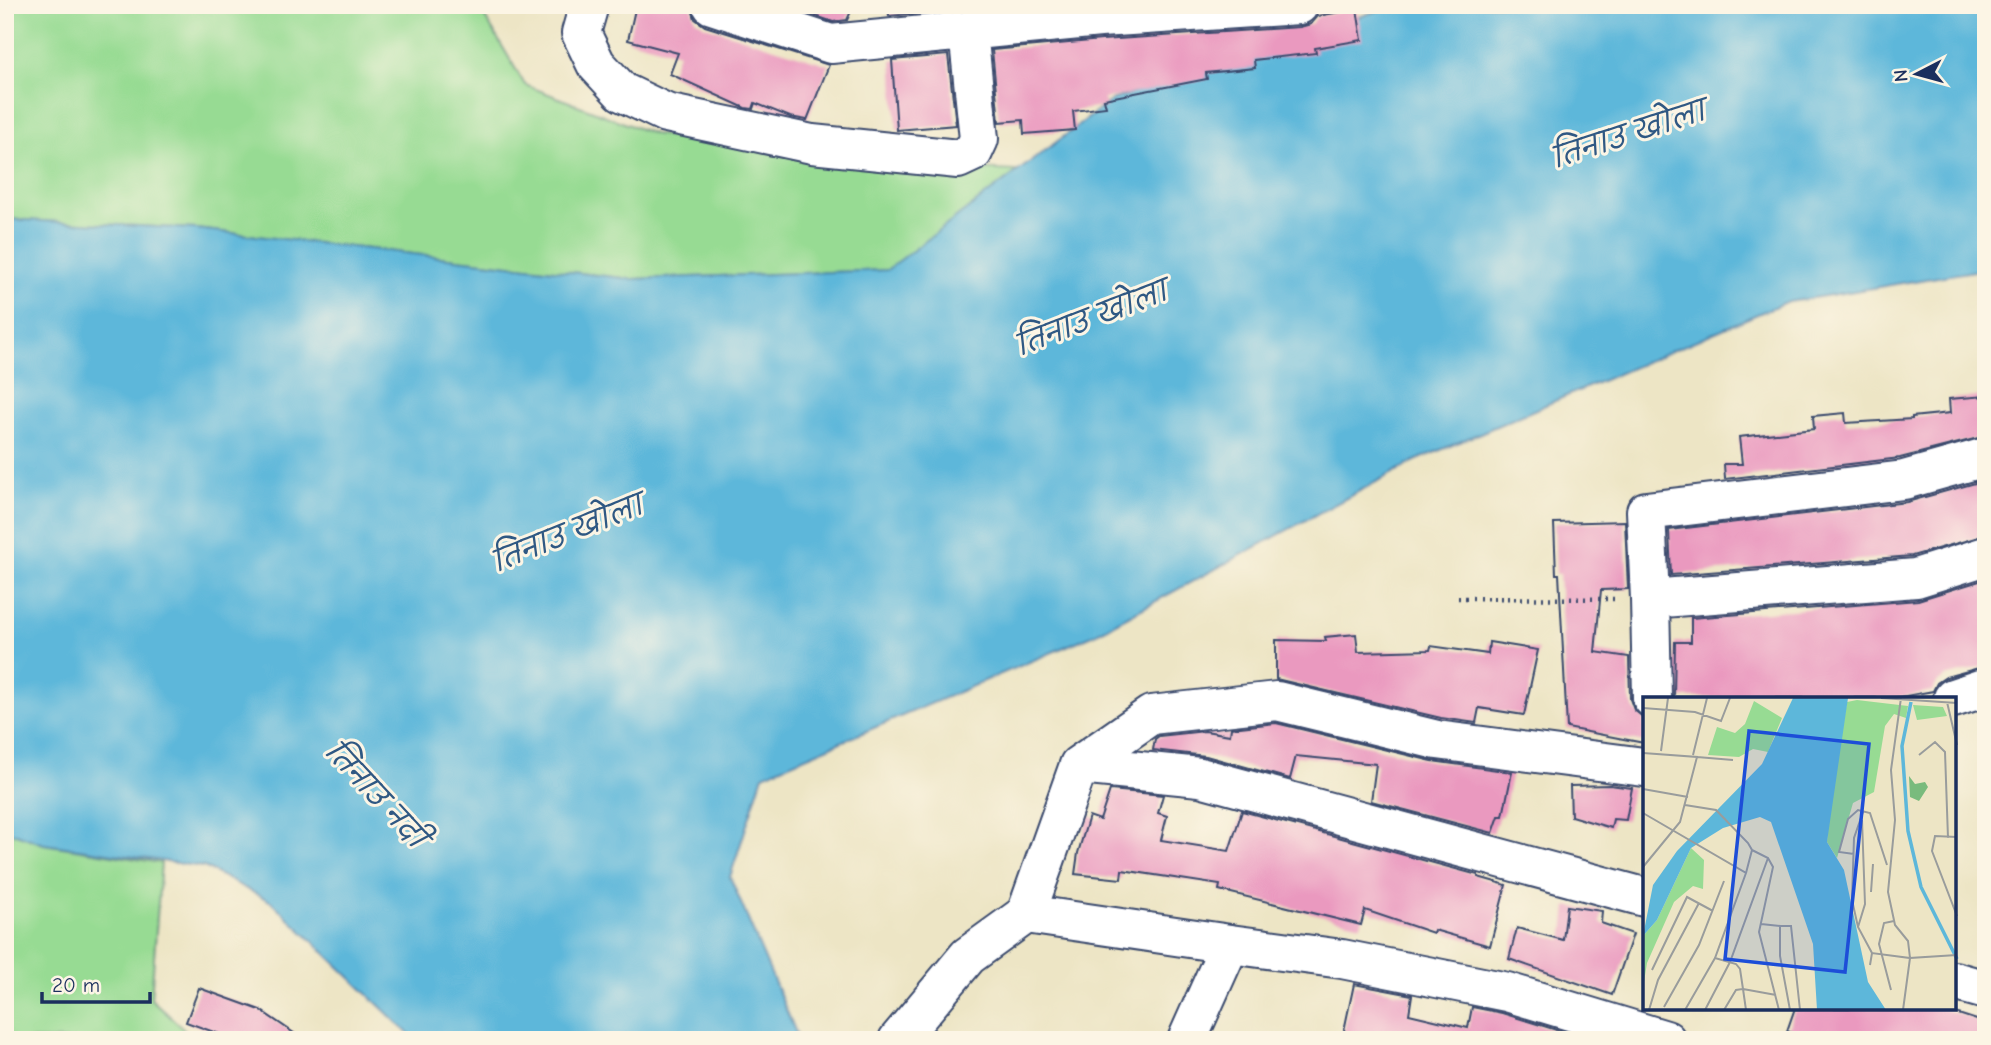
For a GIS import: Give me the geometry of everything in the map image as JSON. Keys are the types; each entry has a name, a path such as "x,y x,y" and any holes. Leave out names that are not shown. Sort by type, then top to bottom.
{"street":[{"path":"589,5 581,33 596,64 622,92 666,113 812,144 958,159 973,152 979,139 968,31"},
{"path":"712,5 831,44 1100,18 1299,5"},
{"path":"1652,697 1646,511 1904,480 1986,457"},
{"path":"1650,599 1916,578 1986,556"},
{"path":"1956,697 1986,687"},
{"path":"898,1040 968,956 1026,914 1079,765 1151,715 1277,701 1437,740 1643,767"},
{"path":"1079,765 1200,777 1643,897"},
{"path":"1026,914 1342,959 1507,992 1666,1040"},
{"path":"1187,1040 1230,944"},
{"path":"1956,982 1986,990"}],"path":[{"path":"1458,597 1650,599"}],"green space":[{"path":"5,5 478,5 525,85 653,134 935,167 1018,171 888,270 632,279 196,229 5,219"},
{"path":"5,830 44,844 161,863 151,999 196,1040 5,1040"}],"water":[{"path":"1394,5 1986,5 1986,269 1783,303 1415,461 1095,634 763,775 730,877 799,1040 415,1040 272,902 204,867 44,844 5,830 5,219 196,229 632,279 887,270 1112,100"}],"building":[{"path":"636,5 691,5 695,19 705,26 829,65 807,120 790,117 755,103 753,109 745,108 670,74 678,53 628,40"},
{"path":"810,5 854,5 847,20 833,22 813,15"},
{"path":"888,5 1005,5 889,16"},
{"path":"1357,9 1362,40 1315,48 1316,53 1254,60 1255,68 1206,73 1207,79 1104,99 1106,107 1073,111 1075,130 1024,134 1023,120 999,122 992,50 1300,27 1311,24 1318,16"},
{"path":"948,55 956,125 897,130 892,60"},
{"path":"1986,396 1986,436 1900,458 1725,479 1724,464 1742,464 1739,437 1814,429 1813,416 1845,413 1846,423 1912,419 1950,413 1949,399"},
{"path":"1986,480 1986,535 1912,556 1671,575 1669,530 1907,502"},
{"path":"1625,521 1628,589 1601,590 1595,652 1629,657 1630,699 1634,710 1643,717 1643,743 1567,728 1554,523"},
{"path":"1986,579 1986,666 1946,677 1937,683 1933,691 1900,697 1674,697 1675,642 1691,642 1691,618 1918,600"},
{"path":"1356,634 1358,652 1430,650 1431,646 1488,654 1489,642 1538,650 1524,715 1479,708 1476,723 1441,718 1276,679 1276,640 1326,641 1325,637"},
{"path":"1276,723 1432,761 1512,772 1503,816 1499,816 1493,833 1371,801 1376,764 1296,756 1290,779 1206,756 1153,750 1155,739 1159,736 1205,731 1230,735 1231,728"},
{"path":"1610,785 1632,788 1626,820 1613,819 1611,828 1571,816 1570,786"},
{"path":"1110,790 1163,795 1158,813 1167,816 1161,840 1229,851 1242,811 1506,885 1490,946 1434,930 1433,933 1365,910 1361,925 1219,890 1220,885 1122,870 1121,879 1075,874 1089,816 1100,820"},
{"path":"1567,906 1602,911 1601,923 1633,934 1612,995 1509,959 1517,928 1563,940"},
{"path":"1354,984 1412,995 1409,1014 1468,1028 1472,1007 1502,1013 1589,1040 1342,1040"},
{"path":"199,988 260,1010 304,1040 236,1040 186,1022"},
{"path":"1794,1010 1946,1010 1986,1023 1986,1040 1809,1040 1787,1031"}],"water label":[{"name":"तिनाउ खोला","path":"1628,134"},
{"name":"तिनाउ खोला","path":"1091,318"},
{"name":"तिनाउ खोला","path":"567,533"},
{"name":"तिनाउ नदी","path":"376,794"}]}
